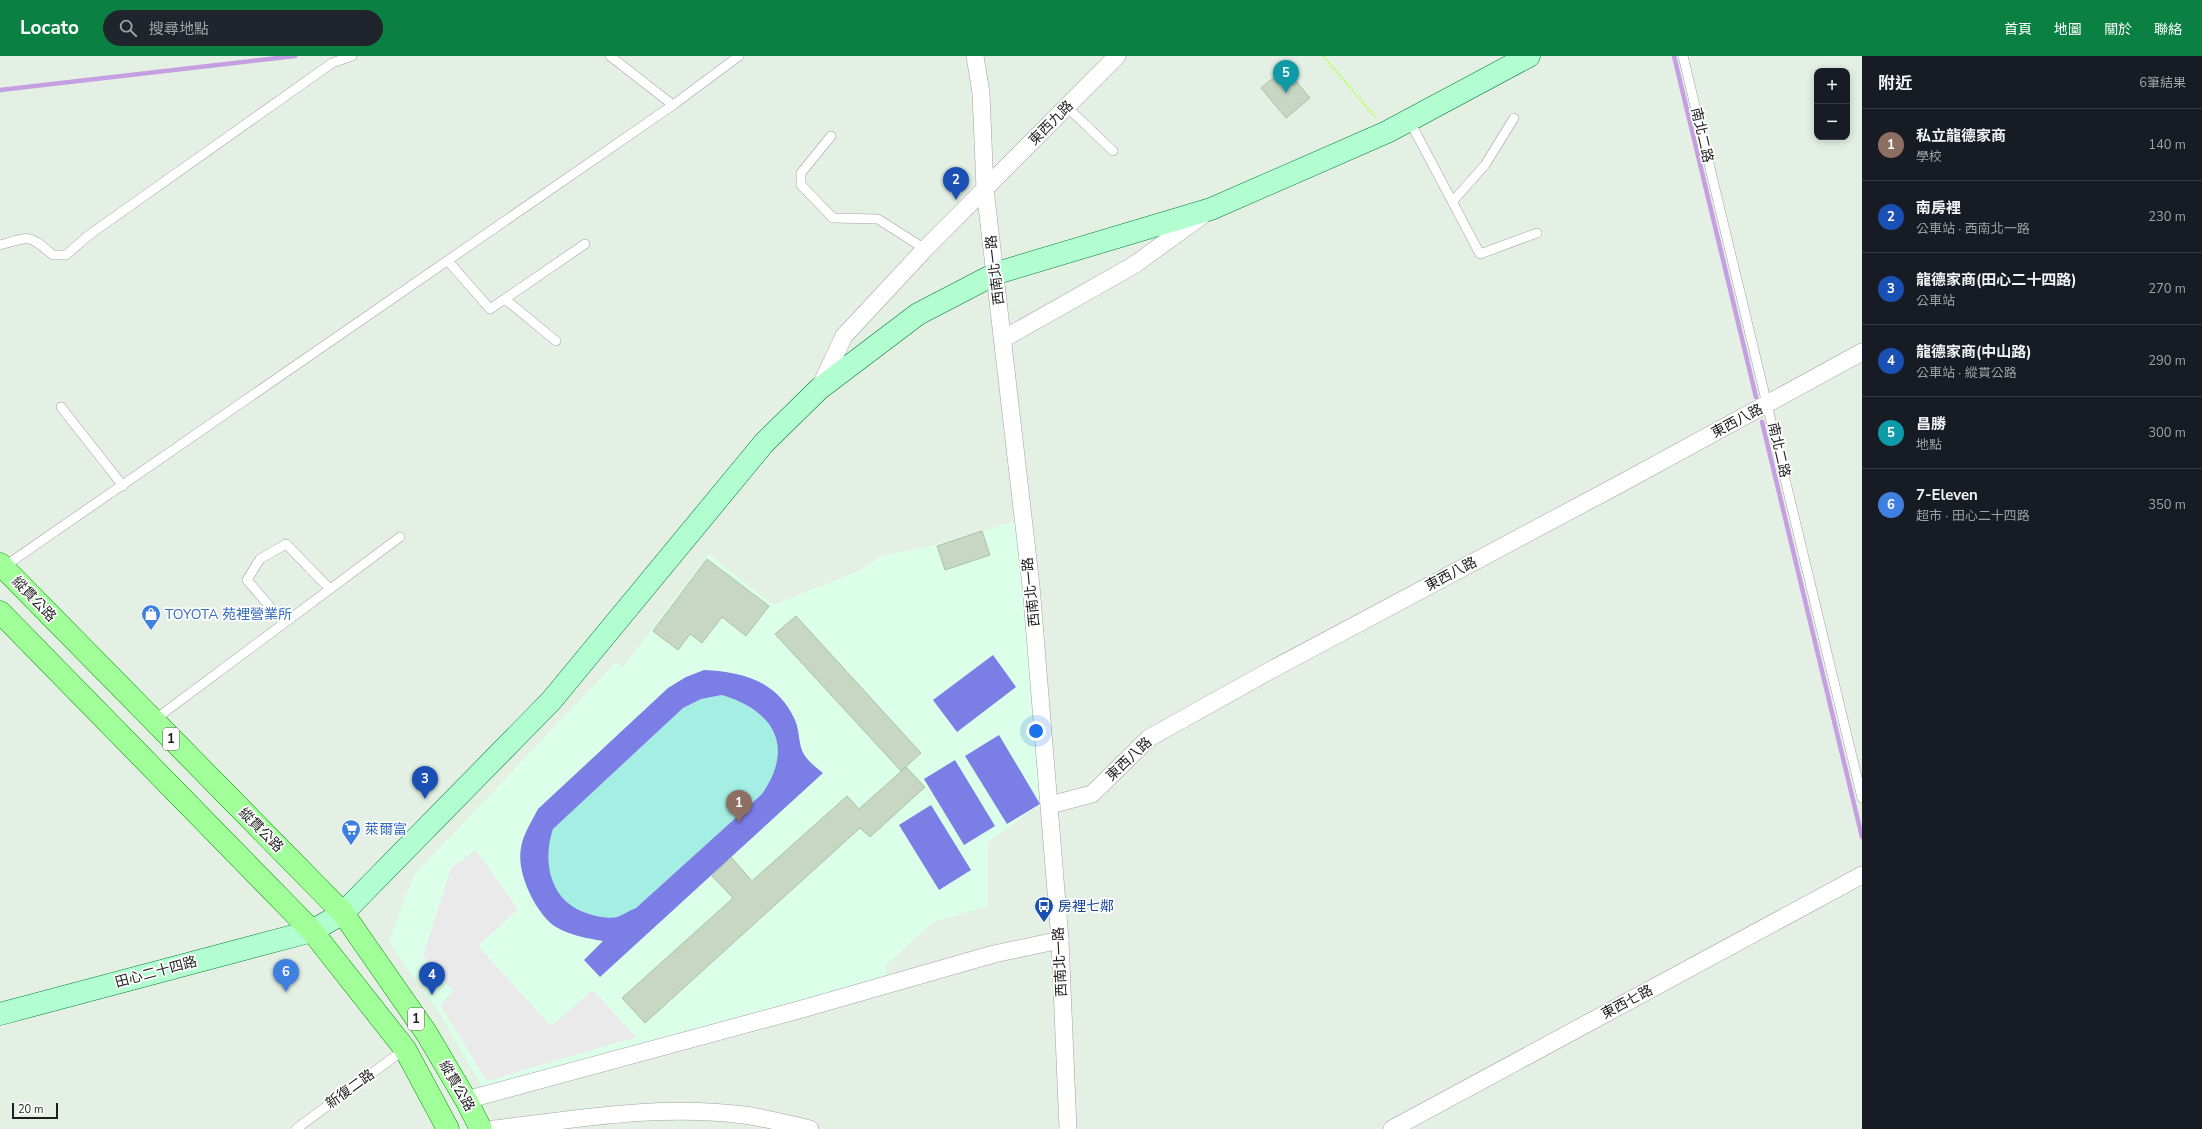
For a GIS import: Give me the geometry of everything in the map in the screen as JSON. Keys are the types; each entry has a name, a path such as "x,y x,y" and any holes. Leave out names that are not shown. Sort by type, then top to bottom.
{"main road":[{"name":"田心二十四路","path":"0,1014 312,931 343,913 551,701 764,443 819,389 918,314 996,272 1211,209 1387,132 1529,56"},
{"name":"縱貫公路","path":"1,567 343,913 427,1034 466,1100 481,1129"},
{"name":"縱貫公路","path":"0,612 312,931 404,1049 448,1129"}],"street":[{"name":"西南北一路","path":"975,56 981,93 986,190 1031,586 1050,805 1060,940 1068,1129"},
{"name":"東西九路","path":"819,389 844,336 926,250 1117,56"},
{"path":"1003,339 1134,265 1211,209"},
{"name":"東西八路","path":"1050,805 1092,794 1149,738 1271,670 1768,404 1862,352"},
{"name":"東西七路","path":"1392,1129 1862,875"},
{"path":"466,1100 802,1009 994,954 1060,940"},
{"path":"494,1129 621,1113 675,1111 745,1115 810,1129"}],"lane":[{"path":"0,245 24,238 34,239 53,255 66,255 89,235 332,63 352,56"},
{"path":"610,56 673,105"},
{"path":"1,567 39,540 123,486 448,262 673,105 740,56"},
{"name":"南北二路","path":"1683,56 1862,798"},
{"path":"1067,107 1113,151"},
{"path":"1453,201 1485,165 1514,118"},
{"path":"1409,120 1480,254 1537,233"},
{"path":"831,136 800,173 801,185 833,218 878,219 926,250"},
{"path":"448,262 490,309 585,244"},
{"path":"505,299 556,340"},
{"path":"61,407 123,486"},
{"path":"152,721 400,537"},
{"path":"284,623 247,580 260,559 286,544 330,589"},
{"name":"新復二路","path":"296,1129 306,1126 404,1049"}],"path":[{"path":"1323,56 1387,132"}],"shaded area":[{"path":"1017,521 1025,598 1041,804 988,842 988,906 933,922 885,966 888,978 483,1088 438,1011 389,942 410,885 415,874 615,663 623,667 709,554 773,605 859,571 881,556 934,545"},
{"path":"993,655 1016,687 957,732 933,700"},
{"path":"704,670 719,671 746,676 769,688 779,696 788,707 795,720 801,748 805,756 823,773 600,977 584,960 603,941 567,933 556,927 541,913 529,892 525,881 520,858 522,843 538,809 668,688 686,677","holes":["722,695 755,710 766,721 774,732 778,746 777,761 772,777 762,794 636,908 613,918 586,913 574,907 564,899 557,890 549,867 548,854 553,829 683,708 701,699"]},
{"path":"722,695 740,702 755,711 766,721 774,732 778,746 777,760 772,776 762,794 636,908 617,917 609,918 586,913 574,907 564,899 557,890 552,879 548,854 553,829 683,708 701,699"},
{"path":"999,735 1040,804 1007,824 965,756"},
{"path":"955,760 995,826 964,845 924,779"},
{"path":"931,805 971,870 939,890 899,825"},
{"path":"476,850 518,909 478,946 551,1026 593,990 636,1037 487,1081 440,1005 453,991 423,956 451,868"}],"building":[{"path":"1285,68 1310,98 1286,118 1261,88"},
{"path":"982,531 990,555 945,570 937,546"},
{"path":"707,559 769,606 746,636 722,617 702,643 690,634 678,650 653,631"},
{"path":"796,616 921,753 901,771 775,634"},
{"path":"906,767 925,787 870,837 860,828 645,1023 622,998 733,898 712,876 731,857 752,881 847,796 859,809"}],"waterway":[{"path":"0,90 295,56"},
{"path":"1674,56 1756,397"},
{"path":"1762,422 1862,837"}],"place":[{"name":"昌勝","path":"1286,93"},
{"name":"南房裡","path":"956,200"},
{"name":"TOYOTA 苑裡營業所","path":"151,631"},
{"name":"龍德家商(田心二十四路)","path":"425,799"},
{"name":"私立龍德家商","path":"739,823"},
{"name":"萊爾富","path":"351,846"},
{"name":"房裡七鄰","path":"1044,923"},
{"name":"7-Eleven","path":"286,992"},
{"name":"龍德家商(中山路)","path":"432,995"}]}
